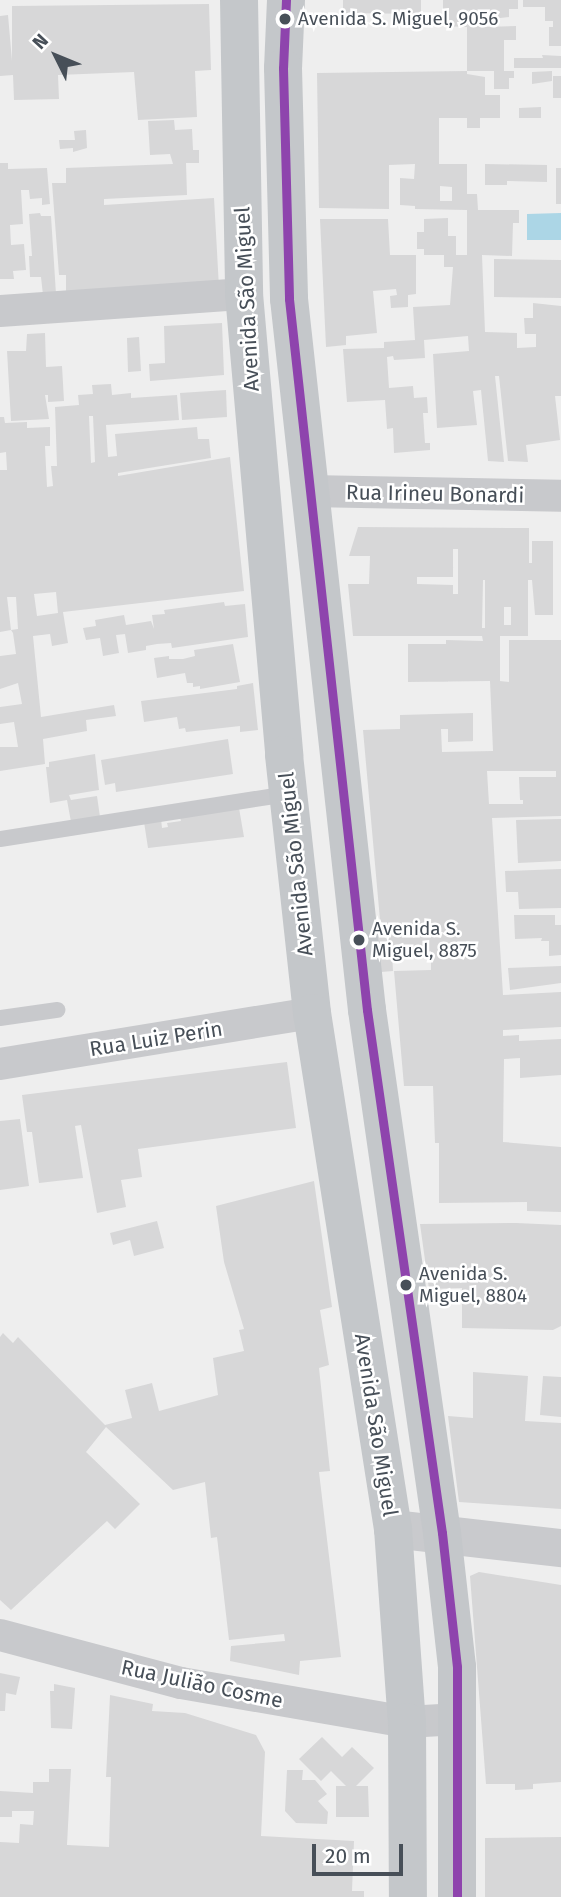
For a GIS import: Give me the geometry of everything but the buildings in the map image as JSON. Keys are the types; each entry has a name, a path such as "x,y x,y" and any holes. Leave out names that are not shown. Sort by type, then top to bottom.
{"main road":[{"name":"Avenida São Miguel","path":"239,0 244,294 288,794 312,1013 393,1529 407,1722 408,1897"},
{"name":"Avenida São Miguel","path":"286,0 283,68 289,299 367,1010 442,1533 457,1667 457,1897"}],"street":[{"path":"0,312 244,294"},
{"name":"Rua Irineu Bonardi","path":"309,491 561,496"},
{"name":"Rua Luiz Perin","path":"0,1064 312,1013"},
{"path":"393,1529 561,1548"},
{"name":"Rua Julião Cosme","path":"0,1635 181,1683 407,1722"},
{"path":"407,1722 458,1719"}],"lane":[{"path":"0,839 288,794"},
{"path":"0,1018 57,1010"}],"water":[{"path":"561,213 561,240 527,240 527,214"}],"transit line":[{"path":"286,0 283,68 289,299 367,1010 442,1533 457,1667 457,1897"}],"place":[{"name":"Avenida S. Miguel, 9056","path":"285,19"},
{"name":"Avenida S. Miguel, 8875","path":"359,940"},
{"name":"Avenida S. Miguel, 8804","path":"406,1285"}]}
